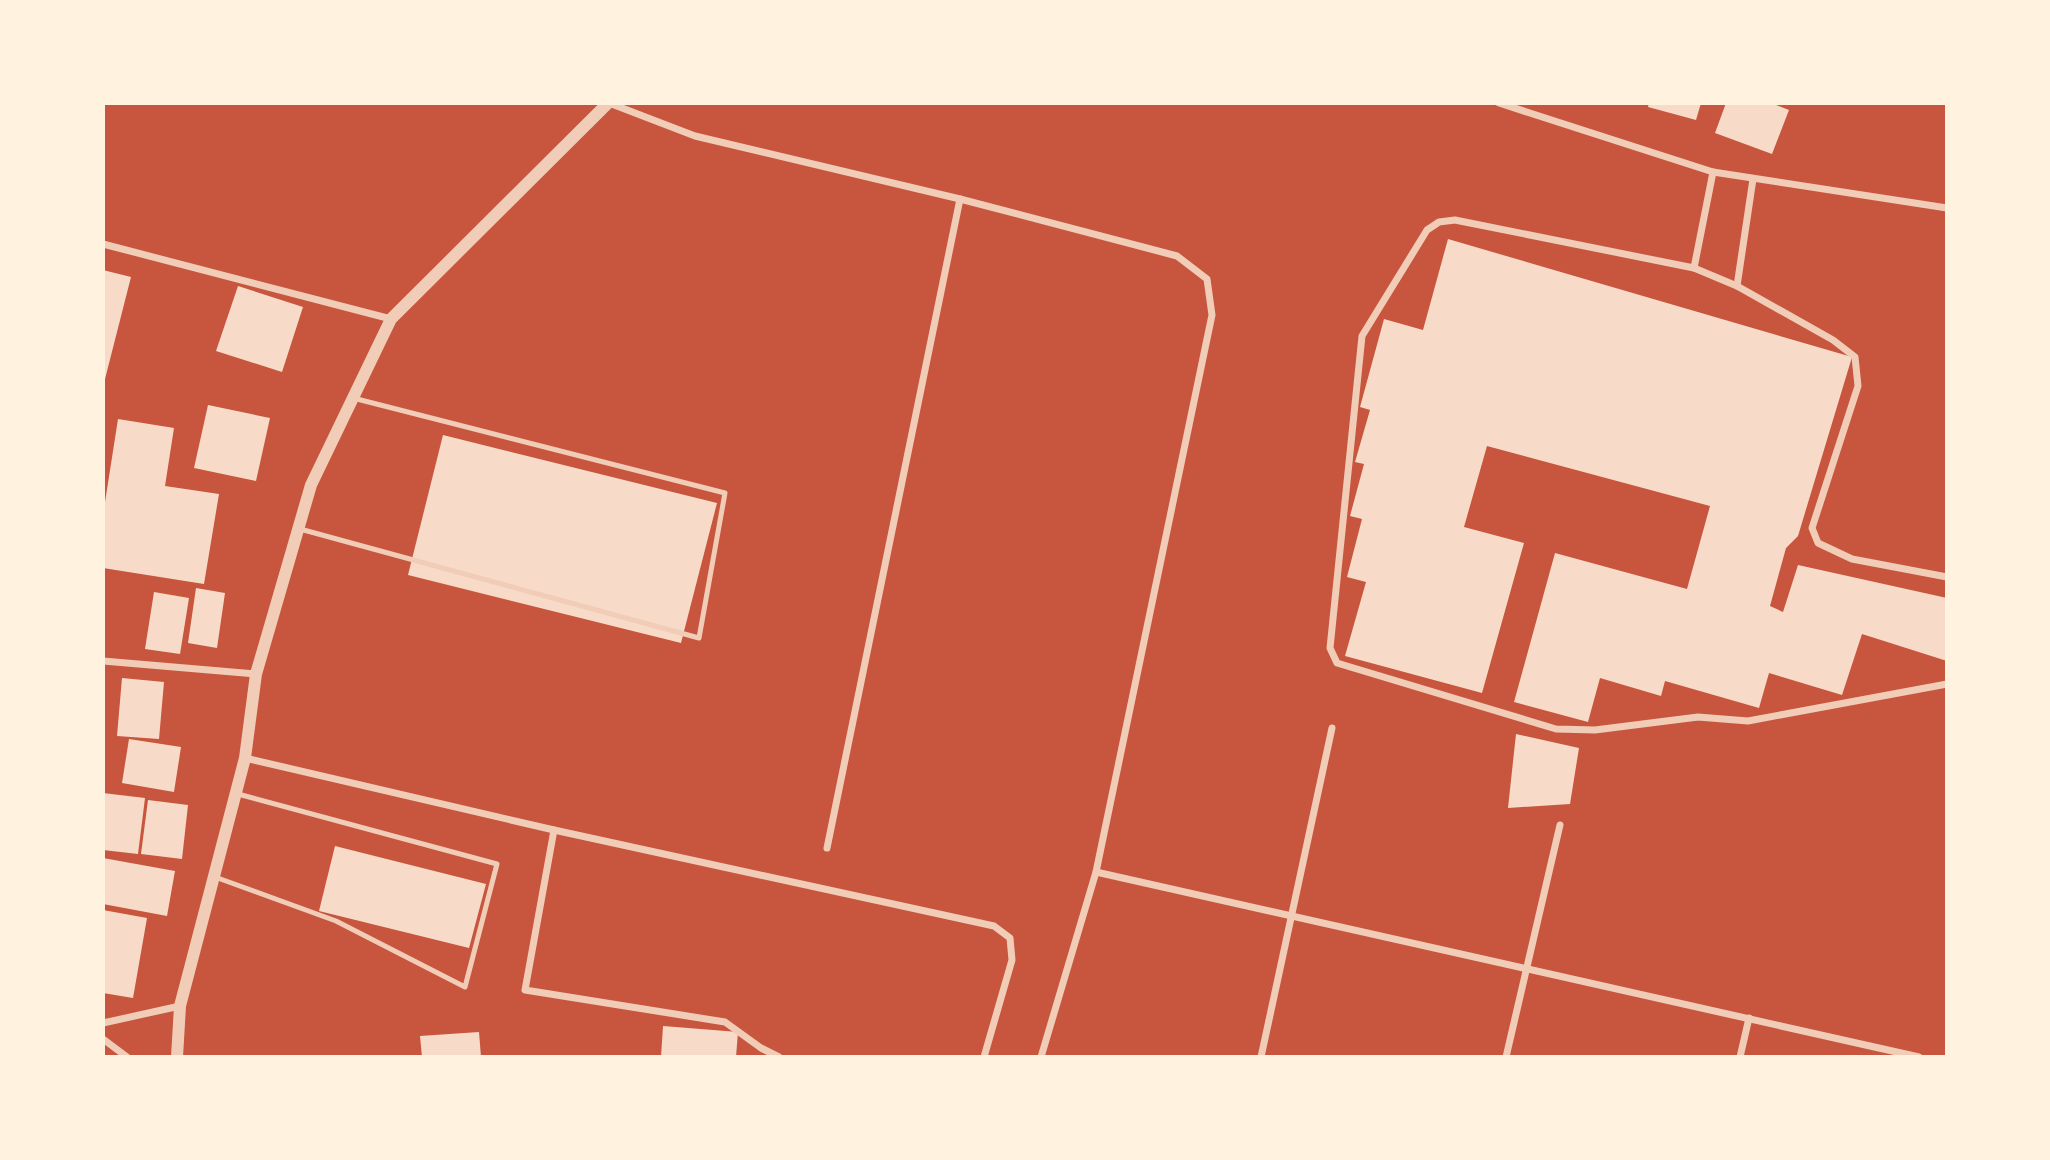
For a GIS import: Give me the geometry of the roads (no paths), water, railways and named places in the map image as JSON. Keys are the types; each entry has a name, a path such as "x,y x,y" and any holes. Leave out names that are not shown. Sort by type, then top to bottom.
{"street":[{"path":"177,1057 180,1006 245,758 256,674 311,485 391,319 609,103 695,136 960,199 1177,256 1207,279 1212,315 1096,872 1041,1057"},
{"path":"1499,103 1713,172 1947,208"},
{"path":"1694,268 1713,172"},
{"path":"1737,286 1753,179"},
{"path":"827,848 960,199"},
{"path":"1947,577 1852,559 1818,543 1812,528 1858,386 1855,357 1833,340 1737,286 1694,268 1455,220 1439,222 1427,230 1362,336 1330,648 1337,663 1556,729 1595,730 1698,717 1748,721 1947,684"},
{"path":"103,244 391,319"},
{"path":"103,661 256,674"},
{"path":"1261,1057 1294,916 1332,728"},
{"path":"245,758 554,830 994,926 1010,939 1012,960 984,1057"},
{"path":"1506,1057 1560,825"},
{"path":"554,830 525,990 725,1022 761,1048 779,1057"},
{"path":"1096,872 1919,1057"},
{"path":"103,1023 180,1006"},
{"path":"1740,1057 1749,1018"},
{"path":"103,1039 127,1057"}],"lane":[{"path":"299,529 699,638 725,493 353,398"},
{"path":"213,877 336,921 465,987 497,864 235,793"}]}
